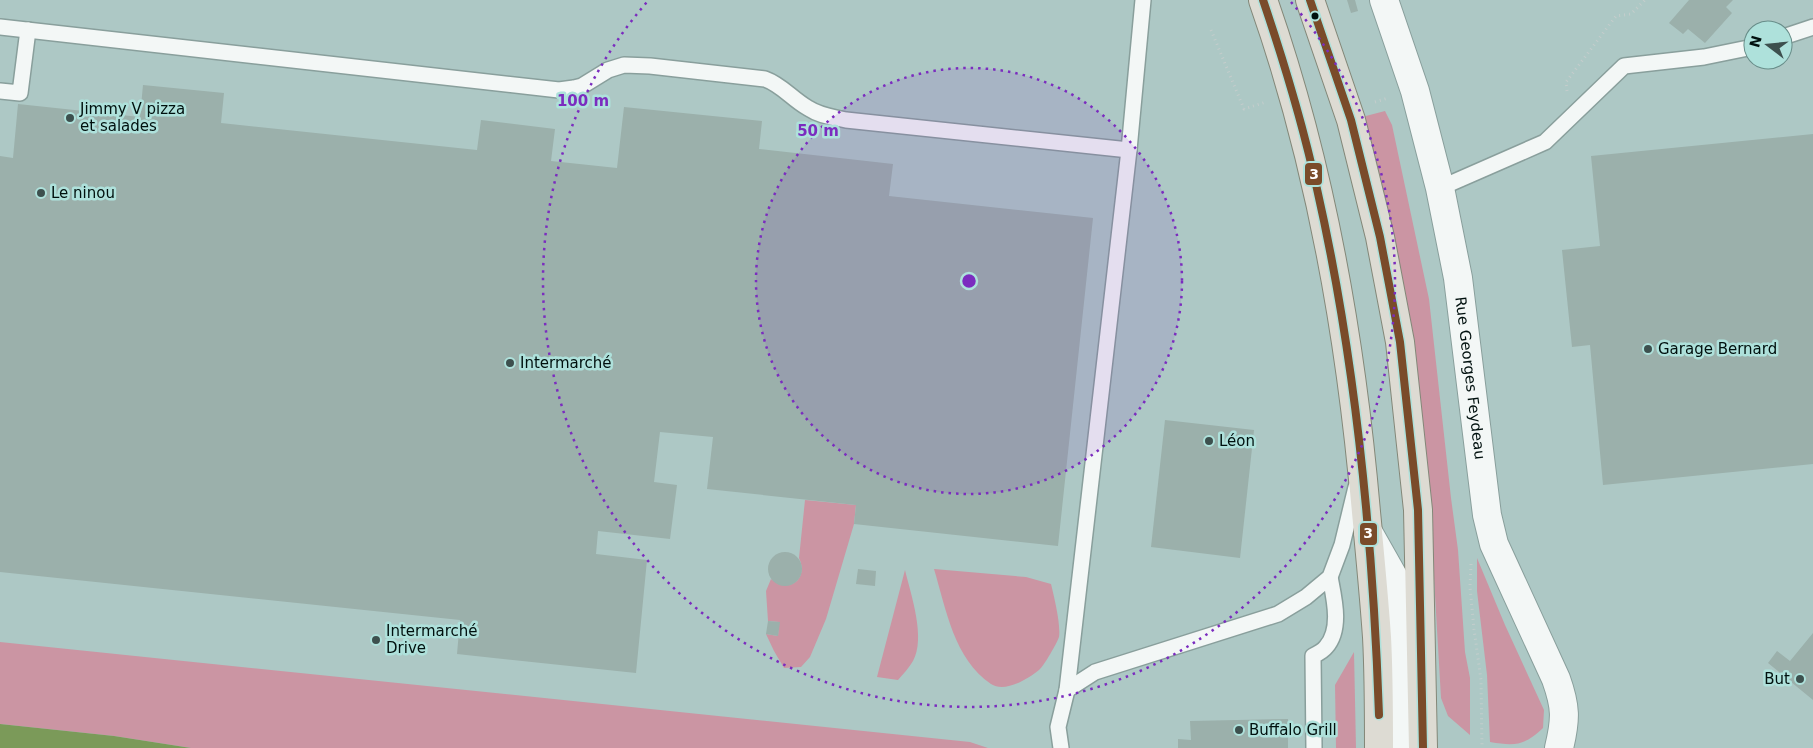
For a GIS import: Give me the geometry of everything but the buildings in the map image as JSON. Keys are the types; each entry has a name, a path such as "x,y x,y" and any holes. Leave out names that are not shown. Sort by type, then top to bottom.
{"main road":[{"path":"1263,0 1301,120 1321,204 1342,320 1362,464 1368,532 1377,638 1379,748"},
{"path":"1310,0 1351,120 1380,237 1400,342 1418,510 1423,748"}],"street":[{"name":"Rue Georges Feydeau","path":"1384,0 1415,91 1440,188 1458,278 1486,515 1494,544 1556,679 1564,701 1565,718 1559,748"},
{"path":"1368,532 1394,578 1402,743 1404,748"}],"lane":[{"path":"1061,748 1058,727 1068,690 1129,150 1143,0"},
{"path":"0,27 559,90 582,86 608,70 624,65 668,68 764,79 777,84 808,108 823,116 1129,150"},
{"path":"1793,34 1813,27"},
{"path":"0,91 20,93 28,30"},
{"path":"1440,188 1545,142 1624,66 1704,57 1743,49"},
{"path":"1068,690 1096,672 1278,614 1306,597 1330,577 1342,545 1362,464"},
{"path":"1314,748 1313,656 1326,647 1334,632 1335,604 1330,577"}],"path":[{"path":"1567,119 1566,82 1616,16 1631,14 1645,0"},
{"path":"1211,30 1244,109 1268,102"}],"shaded area":[{"path":"1385,111 1392,125 1429,299 1458,550 1465,652 1470,678 1470,735 1448,716 1441,698 1430,509 1362,117"},
{"path":"805,500 856,505 854,524 826,619 810,657 801,667 784,668 766,634 778,636 779,622 768,621 766,591 771,579 784,585 796,582 799,578 801,566 799,558"},
{"path":"1477,558 1544,710 1543,728 1530,738 1519,743 1490,742 1487,675 1477,591"},
{"path":"934,569 1026,577 1051,584 1058,618 1059,637 1041,668 1023,681 1003,687 991,684 978,674 968,661 953,632"},
{"path":"905,570 918,629 917,652 911,664 898,680 877,677"},
{"path":"0,642 970,742 988,748 191,748 114,736 0,724"},
{"path":"1354,652 1356,748 1336,748 1335,685"},
{"path":"0,724 114,736 191,748 0,748"}],"transit line":[{"name":"3","path":"1263,0 1286,70 1306,141 1331,254 1342,319 1352,385 1367,517 1379,715"},
{"name":"3","path":"1310,0 1351,120 1380,237 1400,342 1418,510 1423,748"}],"place":[{"name":"Jimmy V pizza et salades","path":"70,118"},
{"name":"Le ninou","path":"41,193"},
{"name":"Garage Bernard","path":"1648,349"},
{"name":"Intermarché","path":"510,363"},
{"name":"Léon","path":"1209,441"},
{"name":"Intermarché Drive","path":"376,640"},
{"name":"But","path":"1800,679"},
{"name":"Buffalo Grill","path":"1239,730"}]}
